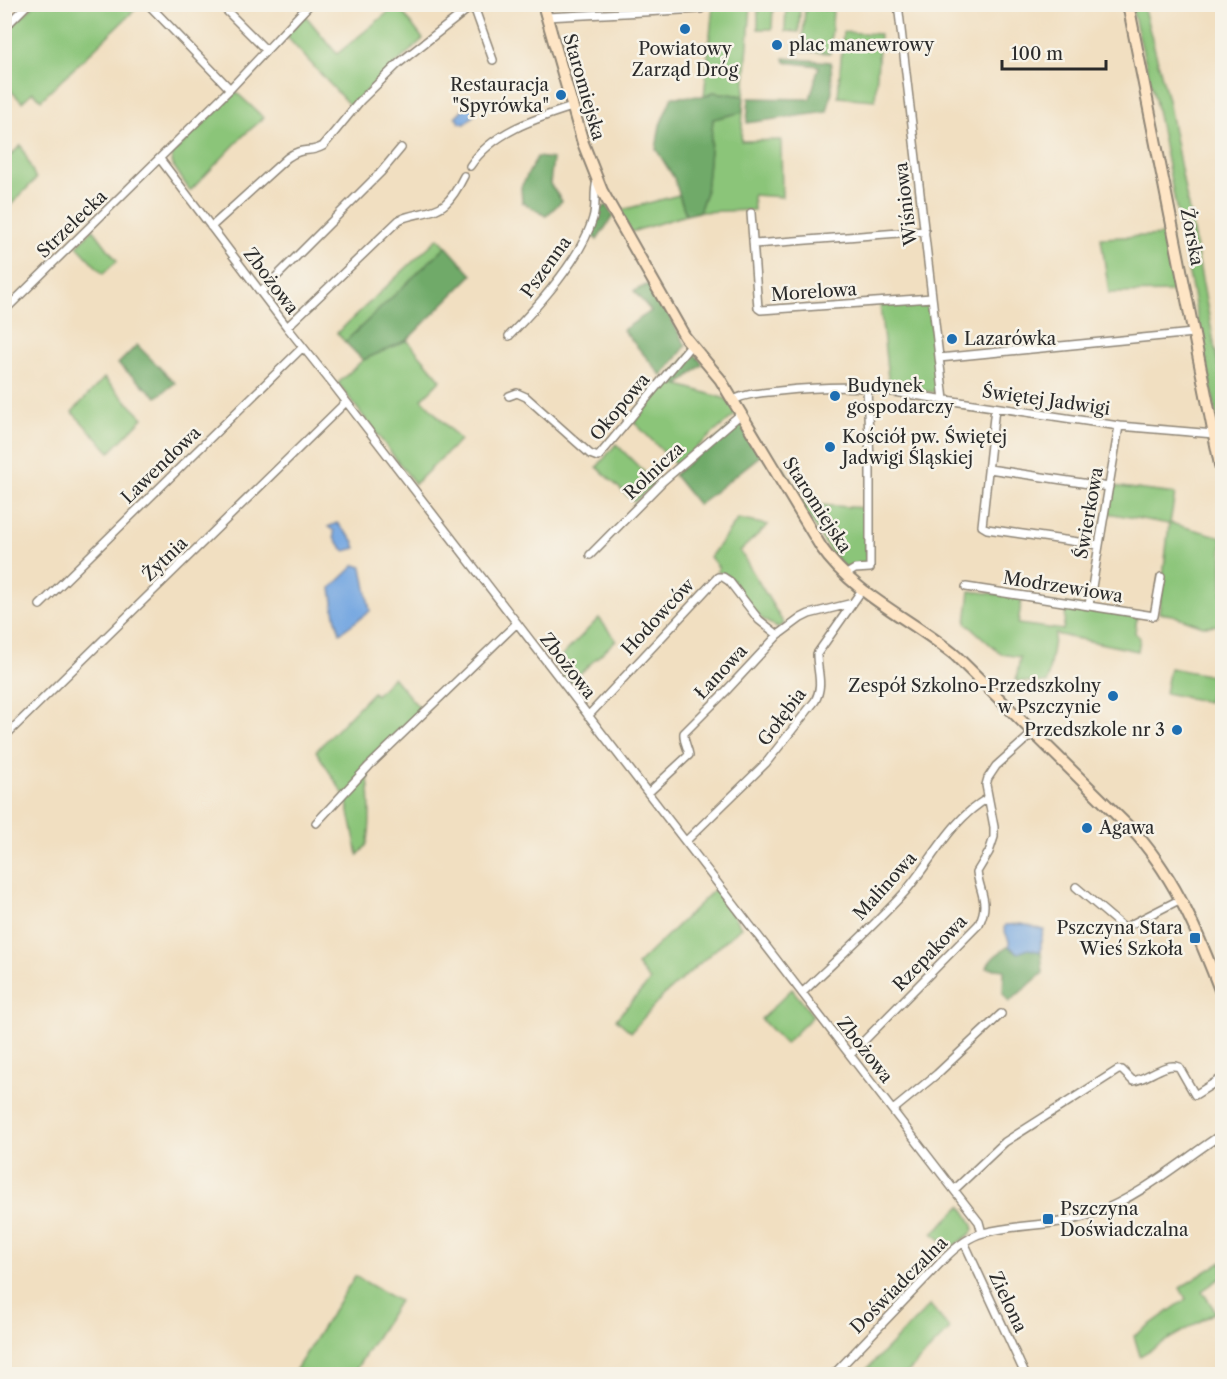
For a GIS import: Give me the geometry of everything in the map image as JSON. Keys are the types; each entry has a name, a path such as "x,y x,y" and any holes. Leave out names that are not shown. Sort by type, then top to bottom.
{"street":[{"path":"4,28 28,4"},
{"path":"148,4 230,89"},
{"path":"220,4 266,50"},
{"name":"Strzelecka","path":"4,311 230,89 310,4"},
{"name":"Staromiejska","path":"543,4 582,143 608,203 691,345 712,369 733,400 827,556 862,590 943,645 1137,835 1159,861 1181,899 1222,994"},
{"path":"608,4 608,13"},
{"path":"546,17 700,9 708,4"},
{"name":"Wiśniowa","path":"898,4 944,400"},
{"name":"Żorska","path":"1128,4 1222,475"},
{"path":"211,227 287,158 301,149 316,150 323,146 360,101 399,63 473,5 493,60"},
{"path":"470,166 478,156 514,127 572,107"},
{"path":"261,292 381,172 401,148"},
{"name":"Zbożowa","path":"160,159 287,327 979,1222 982,1233"},
{"path":"287,327 399,220 443,206 455,192 464,176"},
{"name":"Pszenna","path":"509,336 537,306 575,255 590,227 596,208 594,188 597,181"},
{"path":"596,208 608,203"},
{"name":"Morelowa","path":"751,213 758,308 761,310 932,298"},
{"path":"754,244 925,231"},
{"path":"939,358 1193,333"},
{"name":"Okopowa","path":"508,396 517,393 526,397 590,454 598,457 691,345"},
{"name":"Lawendowa","path":"40,605 303,347"},
{"name":"Świętej Jadwigi","path":"733,400 745,395 812,388 837,386 867,388 1119,426 1214,434"},
{"path":"845,575 855,569 870,568 867,388"},
{"name":"Żytnia","path":"4,737 346,402"},
{"path":"995,408 982,526 987,529 1099,545"},
{"name":"Rolnicza","path":"591,555 663,481 741,414"},
{"name":"Świerkowa","path":"1089,605 1119,426"},
{"path":"989,469 1109,487"},
{"name":"Hodowców","path":"588,716 718,577 729,581 759,620 778,634"},
{"name":"Modrzewiowa","path":"966,587 1154,616 1161,577"},
{"name":"Gołębia","path":"686,841 766,764 815,701 820,693 821,684 818,654 862,590"},
{"name":"Łanowa","path":"648,793 689,756 683,741 684,733 778,634 809,614 853,603"},
{"path":"316,823 369,766 517,623"},
{"name":"Rzepakowa","path":"850,1055 979,924 983,917 985,900 977,872 994,837 986,785 990,772 1034,732"},
{"name":"Malinowa","path":"802,993 902,895 957,823 975,806 988,798"},
{"path":"1076,887 1124,928 1181,899"},
{"path":"893,1110 937,1074 1001,1014"},
{"path":"954,1190 996,1149 1118,1070 1122,1070 1133,1081 1176,1065 1195,1095 1222,1078"},
{"name":"Doświadczalna","path":"834,1374 945,1258 964,1242 982,1233 1079,1218 1097,1213 1134,1194 1222,1134"},
{"name":"Zielona","path":"964,1242 1025,1374"}],"green space":[{"path":"34,5 140,5 41,100 33,92 22,102 5,85 5,34"},
{"path":"397,5 423,39 350,106 286,36 305,15 337,54"},
{"path":"713,5 751,5 744,96 713,92 704,97"},
{"path":"758,5 773,5 772,29 758,29"},
{"path":"1131,5 1143,5 1168,100 1222,385 1222,444 1155,99"},
{"path":"786,6 800,7 799,32 785,31"},
{"path":"805,8 833,10 830,53 802,51"},
{"path":"843,32 880,34 875,100 838,97"},
{"path":"784,58 831,62 832,91 827,112 747,123 749,98 810,99 819,66 785,62"},
{"path":"236,92 264,118 245,134 190,191 171,162 173,153"},
{"path":"713,92 744,96 743,112 713,119 706,192 699,212 686,215 674,178 656,149 660,125 672,97 707,96"},
{"path":"743,112 741,141 781,140 782,197 753,195 754,210 699,212 706,192 713,119"},
{"path":"21,145 36,179 5,211 5,161"},
{"path":"537,157 553,159 550,184 562,201 546,216 522,202 521,187"},
{"path":"679,195 686,215 631,232 618,211"},
{"path":"607,205 613,216 597,240 591,234 597,211"},
{"path":"93,229 117,261 103,274 77,246"},
{"path":"1166,235 1179,292 1109,293 1101,238"},
{"path":"438,238 446,246 345,342 337,333"},
{"path":"446,246 472,275 407,340 363,360 345,342"},
{"path":"651,283 686,346 662,376 623,330 651,311 634,291"},
{"path":"929,302 939,391 889,387 880,305"},
{"path":"407,340 441,380 422,399 460,440 415,484 338,383 363,360"},
{"path":"137,345 175,383 157,397 118,364"},
{"path":"692,351 703,364 679,385 666,381"},
{"path":"104,378 143,418 110,452 72,412"},
{"path":"666,381 726,399 738,412 676,465 634,422"},
{"path":"741,418 761,455 698,505 674,475"},
{"path":"616,444 655,483 634,502 597,467"},
{"path":"782,466 805,504 865,508 867,561 859,565 844,567 829,550 779,469"},
{"path":"1113,486 1175,494 1170,523 1222,537 1222,625 1203,626 1159,613 1169,524 1107,513"},
{"path":"738,519 768,525 740,551 784,624 777,628 762,619 730,577 717,571 719,568 710,557"},
{"path":"970,591 1022,597 1018,624 1063,630 1067,604 1137,617 1135,633 1140,638 1138,651 1055,634 1047,683 1016,681 1020,657 1001,654 966,623"},
{"path":"599,618 616,640 569,684 554,664"},
{"path":"1170,668 1213,676 1208,702 1165,693"},
{"path":"393,677 421,710 365,763 369,791 370,827 367,844 358,855 346,798 316,751 373,692 376,695"},
{"path":"715,889 741,927 662,997 631,1032 616,1019 650,981 637,965"},
{"path":"1009,946 1013,951 1029,949 1041,952 1043,973 1009,1002 1003,993 1004,970 987,968 993,958"},
{"path":"792,989 813,1016 785,1044 761,1019"},
{"path":"961,1206 972,1222 973,1231 949,1249 933,1233"},
{"path":"1222,1261 1222,1277 1202,1291 1216,1312 1140,1356 1134,1336 1186,1299 1180,1288"},
{"path":"355,1276 399,1301 353,1374 293,1374"},
{"path":"930,1305 950,1329 906,1374 862,1374"}],"water":[{"path":"470,102 477,112 465,124 460,123 455,117"},
{"path":"337,523 353,540 356,548 345,551 334,538 334,531 328,527"},
{"path":"355,565 362,567 370,611 340,633 331,588"},
{"path":"1022,924 1044,930 1041,952 1029,949 1018,953 1009,946 1005,925"}],"place":[{"name":"Powiatowy Zarząd Dróg","path":"685,29"},
{"name":"plac manewrowy","path":"777,45"},
{"name":"Restauracja \"Spyrówka\"","path":"561,95"},
{"name":"Lazarówka","path":"952,339"},
{"name":"Budynek gospodarczy","path":"835,396"},
{"name":"Kościół pw. Świętej Jadwigi Śląskiej","path":"830,447"},
{"name":"Zespół Szkolno-Przedszkolny w Pszczynie","path":"1113,696"},
{"name":"Przedszkole nr 3","path":"1177,730"},
{"name":"Agawa","path":"1087,828"},
{"name":"Pszczyna Stara Wieś Szkoła","path":"1195,938"},
{"name":"Pszczyna Doświadczalna","path":"1048,1219"}]}
